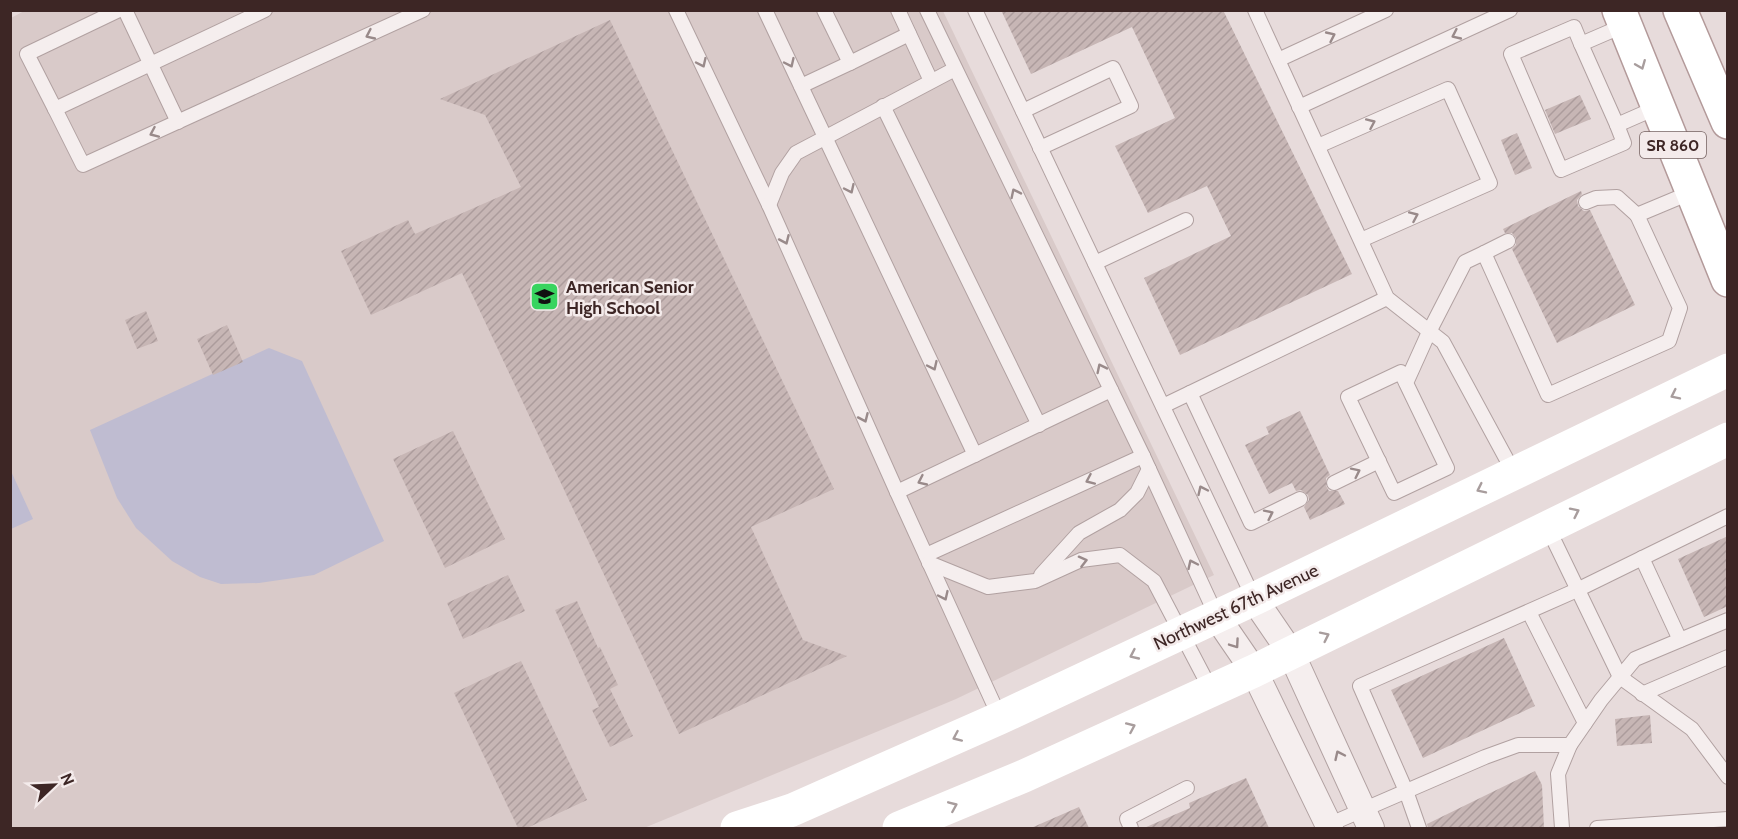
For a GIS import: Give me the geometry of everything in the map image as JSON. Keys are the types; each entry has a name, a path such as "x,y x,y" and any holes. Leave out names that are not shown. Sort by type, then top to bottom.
{"main road":[{"name":"SR 860","path":"1680,10 1720,86 1728,122"},
{"name":"SR 860","path":"1622,18 1728,280"},
{"name":"Northwest 67th Avenue","path":"737,828 792,810 1000,718 1254,599 1728,370"},
{"path":"899,828 1024,776 1254,671 1546,526 1728,439"}],"street":[{"path":"1254,599 1291,653 1367,818"},
{"path":"1216,617 1254,671 1329,827"}],"lane":[{"path":"119,10 27,54 83,165 421,11"},
{"path":"124,10 178,122"},
{"path":"55,109 265,10"},
{"path":"676,10 769,206 1000,718"},
{"path":"765,10 975,456"},
{"path":"824,10 850,63"},
{"path":"898,10 931,81"},
{"path":"927,10 1112,390 1216,617"},
{"path":"975,10 1254,599"},
{"path":"1255,10 1387,298 1443,342 1514,473"},
{"path":"1278,60 1386,10"},
{"path":"1299,106 1510,10"},
{"path":"1581,44 1622,18"},
{"path":"1574,27 1581,44 1624,143 1561,171 1511,54 1574,27"},
{"path":"801,86 909,34"},
{"path":"769,206 787,164 796,153 955,69"},
{"path":"1023,111 1113,69 1131,106 1040,148"},
{"path":"1318,146 1448,89 1490,183 1361,240"},
{"path":"883,106 1039,425"},
{"path":"1617,125 1658,107"},
{"path":"1637,215 1692,192"},
{"path":"1484,253 1548,395 1669,340 1680,308 1637,215 1617,197 1596,198 1586,202"},
{"path":"1095,263 1186,220"},
{"path":"1406,383 1465,262 1508,241"},
{"path":"1162,406 1387,298"},
{"path":"1401,372 1406,383 1447,468 1394,493 1348,397 1401,372"},
{"path":"897,492 1112,390"},
{"path":"1190,393 1251,523 1300,499"},
{"path":"1334,483 1379,461"},
{"path":"927,559 1146,463"},
{"path":"1035,581 1079,533 1120,510 1137,494 1146,463"},
{"path":"1419,828 1406,791 1360,686 1577,590 1728,516"},
{"path":"1546,526 1620,677 1692,729 1728,777"},
{"path":"927,559 988,587 1035,581 1081,560 1120,555 1154,581 1212,690"},
{"path":"1642,558 1680,640"},
{"path":"1529,612 1586,723"},
{"path":"1562,828 1558,774 1570,745 1620,677 1635,659 1728,620"},
{"path":"1642,694 1728,657"},
{"path":"1329,827 1367,818 1406,791 1518,745 1570,745"},
{"path":"1131,828 1127,819 1187,788"},
{"path":"1597,828 1728,819"}],"shaded area":[{"name":"American Senior High School","path":"26,10 943,11 1214,575 956,699 644,828 11,828 11,18"},
{"path":"269,348 302,361 384,541 314,575 259,583 221,584 200,577 172,561 136,528 117,498 90,430"},
{"path":"10,469 33,519 11,529 10,529"}],"building":[{"path":"1001,10 1223,10 1352,274 1180,355 1144,278 1231,236 1207,186 1148,213 1115,146 1175,118 1132,27 1031,74"},
{"path":"610,20 834,489 751,527 803,640 847,656 679,734 462,273 371,315 341,251 408,220 415,234 521,187 485,115 440,99"},
{"path":"1580,95 1591,119 1555,134 1545,110"},
{"path":"1517,133 1532,168 1515,175 1501,140"},
{"path":"1581,191 1582,194 1577,200 1578,206 1584,211 1590,210 1635,305 1557,343 1512,249 1516,245 1516,238 1512,233 1505,233 1503,229"},
{"path":"146,311 158,341 137,349 125,320"},
{"path":"227,325 243,362 213,375 197,339"},
{"path":"1300,411 1330,475 1326,478 1326,486 1329,491 1338,491 1345,504 1310,520 1304,507 1309,500 1308,495 1301,490 1296,491 1292,483 1269,494 1245,445 1269,434 1266,427"},
{"path":"453,431 505,539 445,568 393,459"},
{"path":"1728,536 1728,606 1704,617 1678,559"},
{"path":"508,575 525,611 463,639 447,603"},
{"path":"577,601 618,685 610,689 633,736 610,747 592,710 599,707 555,610"},
{"path":"1504,638 1535,706 1423,758 1391,690"},
{"path":"521,661 587,800 527,828 518,828 454,693"},
{"path":"1650,715 1652,743 1617,746 1615,719"},
{"path":"1535,771 1542,785 1544,828 1428,828 1427,824"},
{"path":"1246,778 1269,828 1144,828 1190,808 1189,803"},
{"path":"1079,807 1089,828 1031,828"}],"place":[{"name":"American Senior High School","path":"545,297"}]}
